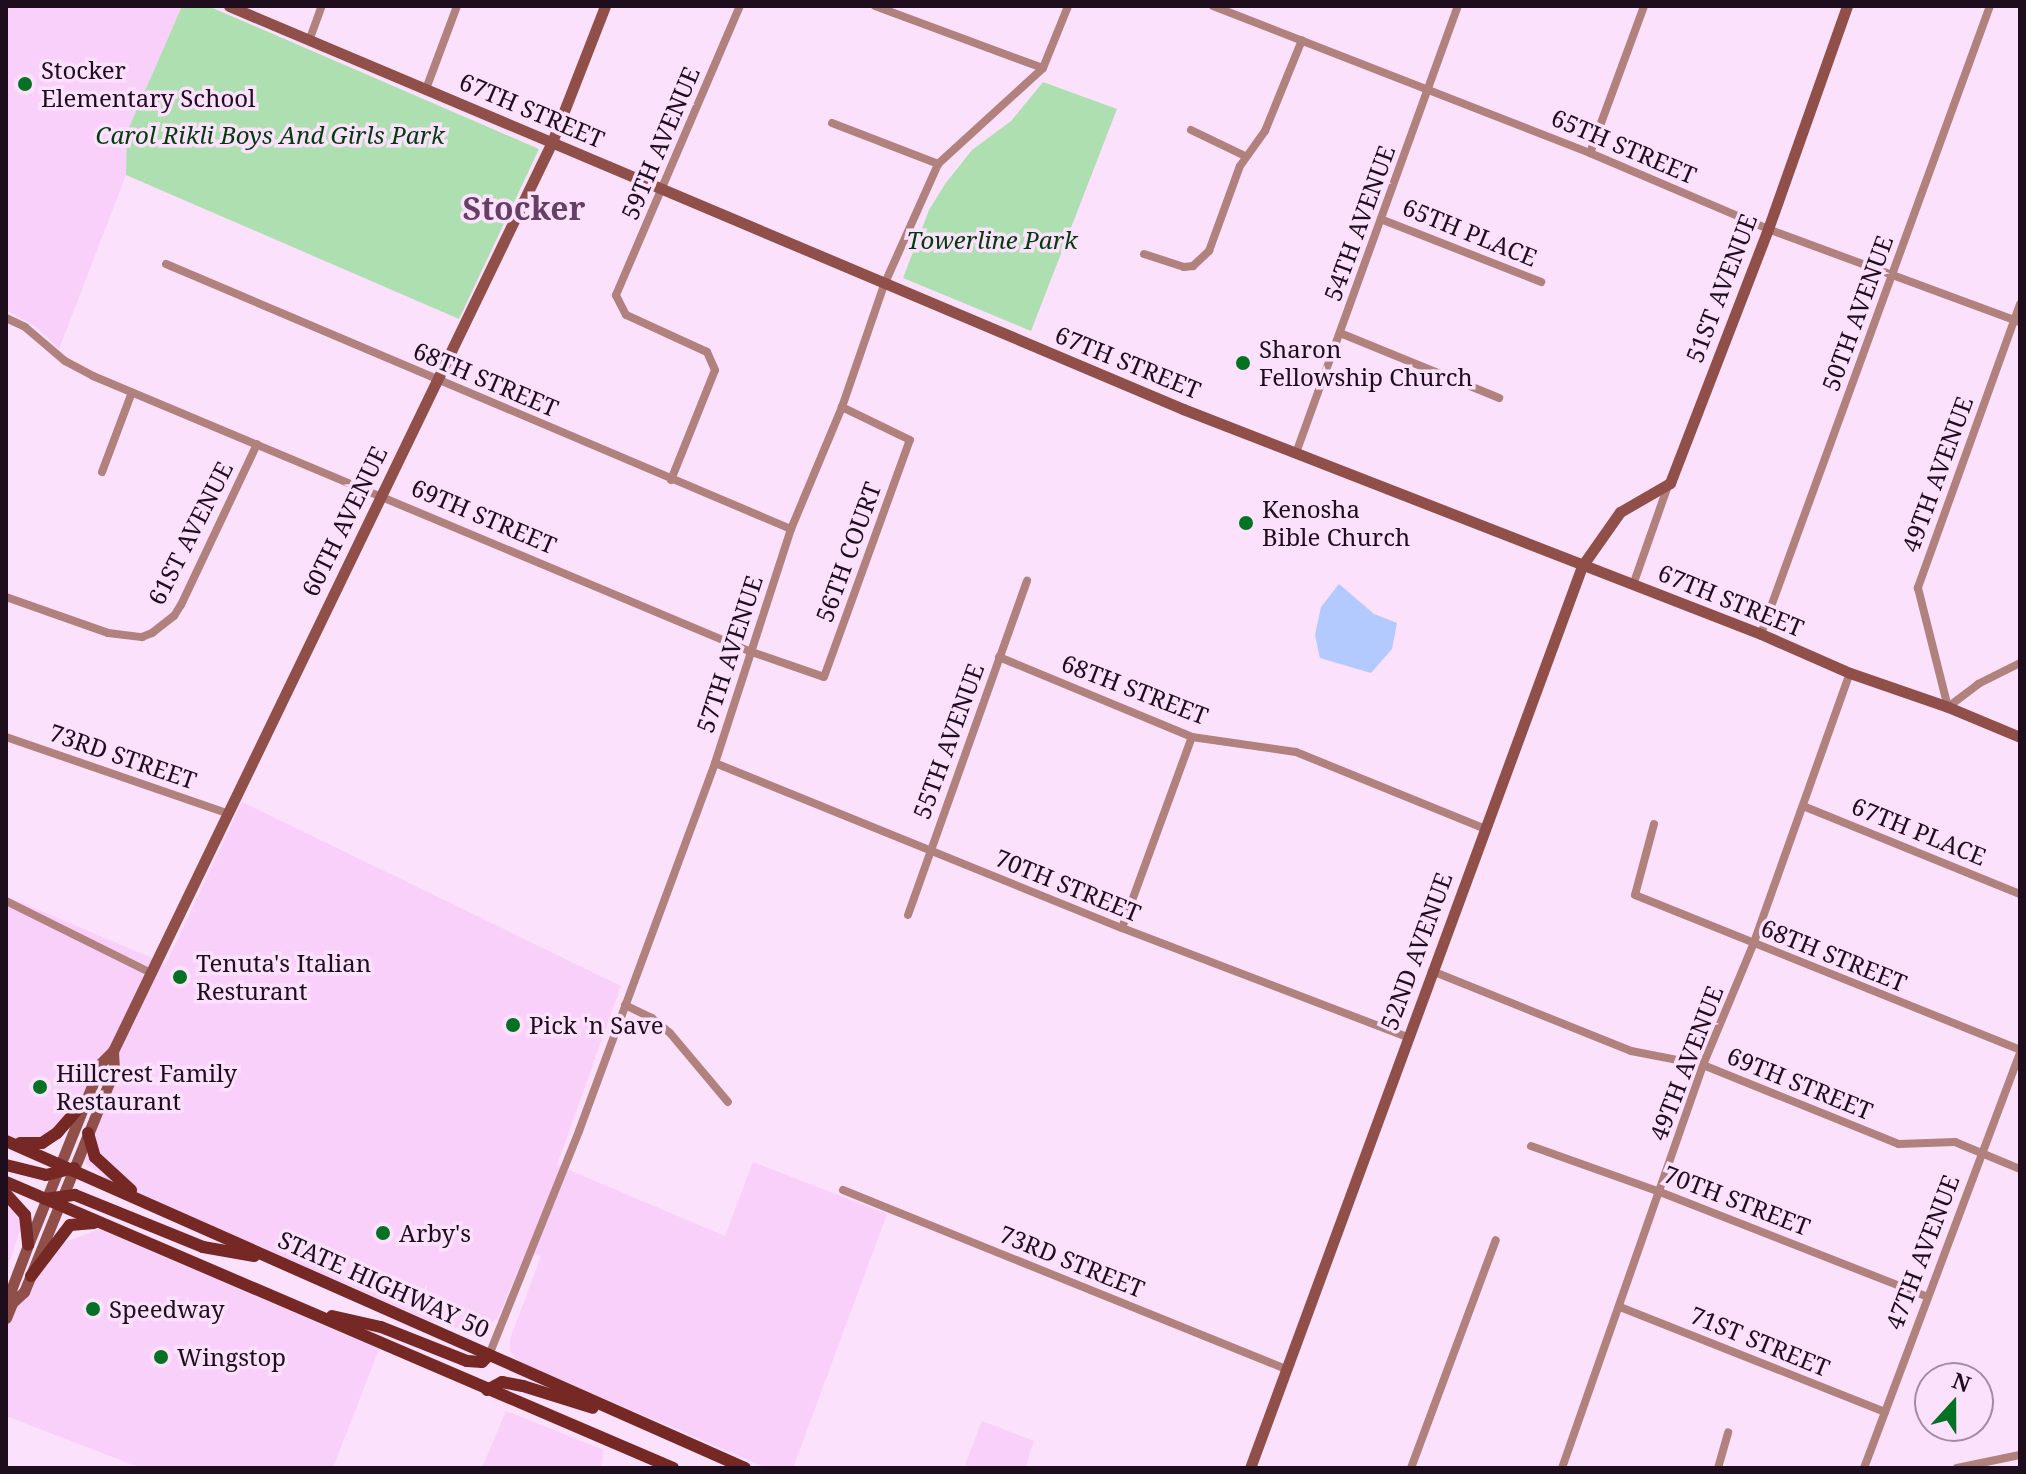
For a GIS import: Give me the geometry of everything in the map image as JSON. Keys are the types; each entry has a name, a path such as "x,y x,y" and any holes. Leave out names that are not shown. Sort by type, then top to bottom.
{"main road":[{"path":"9,1142 42,1143 57,1133 84,1102"},
{"path":"88,1133 95,1157 146,1202"},
{"path":"9,1142 58,1169"},
{"path":"6,1165 74,1168"},
{"name":"STATE HIGHWAY 50","path":"74,1168 276,1261 745,1468"},
{"path":"6,1182 45,1199 92,1200 203,1247 276,1261"},
{"path":"6,1194 25,1215 28,1245"},
{"path":"61,1199 103,1224 673,1468"},
{"path":"31,1276 70,1225 103,1224"},
{"path":"306,1311 381,1327 467,1361 482,1362 489,1355"},
{"path":"487,1390 502,1382 523,1386 653,1428"}],"street":[{"name":"67TH STREET","path":"229,6 884,285 1296,453 1761,634 1850,673 1948,707 2020,737"},
{"path":"309,41 322,6"},
{"path":"426,89 457,6"},
{"name":"60TH AVENUE","path":"12,1303 11,1290 101,1063 113,1051 552,142 605,6"},
{"name":"59TH AVENUE","path":"671,480 715,370 707,352 626,315 616,295 740,6"},
{"path":"875,6 1043,68"},
{"name":"57TH AVENUE","path":"489,1355 715,763 791,529 842,407 884,285 938,164 1043,68 1068,6"},
{"name":"65TH STREET","path":"1213,6 1590,153 1768,229 2017,321"},
{"name":"54TH AVENUE","path":"1296,453 1383,220 1458,6"},
{"path":"1590,153 1644,6"},
{"name":"51ST AVENUE","path":"1633,585 1768,229 1847,6"},
{"name":"50TH AVENUE","path":"1761,634 1990,6"},
{"path":"1144,254 1184,267 1200,262 1214,242 1245,156 1265,131 1302,40"},
{"path":"832,123 938,164"},
{"path":"1191,130 1245,156"},
{"name":"65TH PLACE","path":"1383,220 1541,282"},
{"name":"68TH STREET","path":"166,264 791,529"},
{"name":"49TH AVENUE","path":"1948,707 1918,588 2017,321 2020,304"},
{"name":"69TH STREET","path":"6,318 25,327 65,361 132,392 749,651 824,677"},
{"path":"1340,333 1499,398"},
{"path":"102,472 132,392"},
{"name":"56TH COURT","path":"824,677 910,440 842,407"},
{"name":"61ST AVENUE","path":"6,597 108,633 142,637 152,633 174,616 181,605 257,444"},
{"name":"52ND AVENUE","path":"1250,1468 1483,828 1582,566 1620,512 1670,483"},
{"name":"55TH AVENUE","path":"908,915 1027,581"},
{"name":"68TH STREET","path":"999,657 1192,737 1296,752 1483,828"},
{"path":"1948,707 1978,684 2020,663"},
{"name":"49TH AVENUE","path":"1562,1468 1703,1065 1753,945 1850,673"},
{"name":"73RD STREET","path":"6,737 227,813"},
{"path":"1122,928 1192,737"},
{"name":"70TH STREET","path":"715,763 1122,928 1408,1037"},
{"name":"67TH PLACE","path":"1803,806 2020,894"},
{"name":"68TH STREET","path":"1654,824 1635,895 2020,1051"},
{"path":"6,901 151,973"},
{"name":"69TH STREET","path":"1432,971 1631,1051 1703,1065 1899,1144 1955,1142 2020,1169"},
{"path":"625,1005 666,1030 728,1102"},
{"name":"60TH AVENUE","path":"6,1318 12,1303 24,1292 31,1276 114,1070 113,1051"},
{"name":"47TH AVENUE","path":"1864,1468 2020,1051"},
{"name":"70TH STREET","path":"1531,1146 1660,1192 1926,1296"},
{"name":"73RD STREET","path":"843,1190 1285,1369"},
{"path":"1411,1468 1496,1240"},
{"name":"71ST STREET","path":"1620,1307 1885,1412"},
{"path":"1718,1468 1728,1432"},
{"path":"1957,1468 2020,1455"}],"shaded area":[{"path":"6,6 182,6 127,132 126,175 59,349 36,327 6,310"},
{"path":"242,802 621,986 557,1165 725,1236 753,1162 887,1214 793,1468 767,1468 519,1362 510,1351 510,1339 541,1256 526,1252 497,1319 476,1330 464,1330 428,1320 107,1180 81,1159 110,1074 97,1068 81,1102 51,1143 6,1140 6,896 166,964"},
{"path":"6,1189 23,1222 6,1272"},
{"path":"99,1229 379,1349 333,1468 141,1468 6,1416 6,1326 34,1254"},
{"path":"506,1411 604,1450 601,1468 482,1468"},
{"path":"982,1421 1034,1441 1025,1468 964,1468"}],"green space":[{"name":"Carol Rikli Boys And Girls Park","path":"182,6 208,6 539,149 459,319 126,175 127,132"},
{"name":"Towerline Park","path":"1043,82 1117,109 1031,331 903,278 929,210 945,184 972,150 1011,121"}],"water":[{"path":"1339,584 1374,614 1397,623 1392,649 1371,673 1320,658 1315,635 1321,607"}],"place":[{"name":"Stocker Elementary School","path":"25,84"},
{"name":"Sharon Fellowship Church","path":"1243,363"},
{"name":"Kenosha Bible Church","path":"1246,523"},
{"name":"Tenuta's Italian Resturant","path":"180,977"},
{"name":"Pick 'n Save","path":"513,1025"},
{"name":"Hillcrest Family Restaurant","path":"40,1087"},
{"name":"Arby's","path":"383,1233"},
{"name":"Speedway","path":"93,1309"},
{"name":"Wingstop","path":"161,1357"}],"district":[{"name":"Stocker","path":"524,208"}]}
